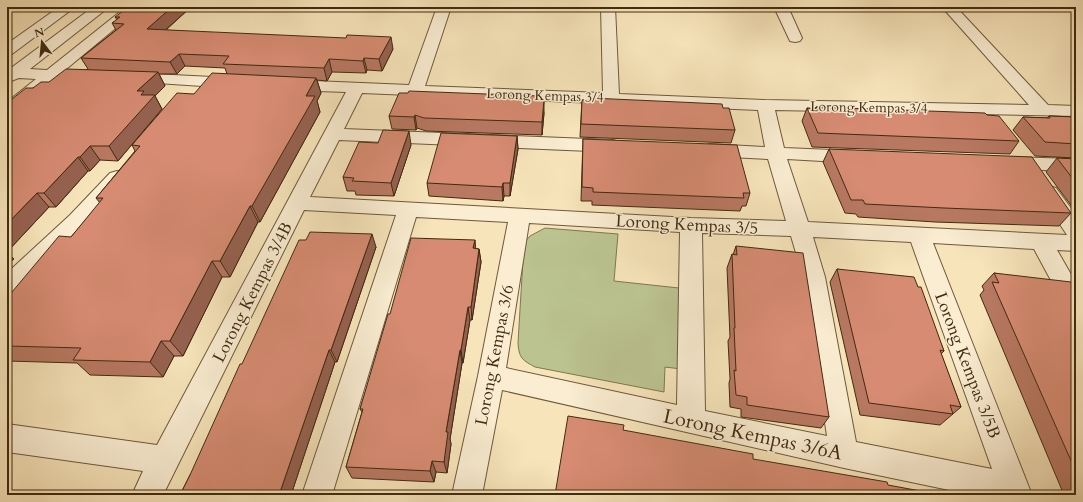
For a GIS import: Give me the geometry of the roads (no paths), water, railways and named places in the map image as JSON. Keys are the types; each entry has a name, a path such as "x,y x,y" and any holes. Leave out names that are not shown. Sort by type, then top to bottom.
{"street":[{"path":"7,51 68,7"},
{"path":"11,76 102,7"},
{"path":"7,110 134,7"},
{"path":"415,91 444,7"},
{"path":"608,7 612,98"},
{"path":"781,7 795,38"},
{"path":"949,7 1043,110"},
{"path":"11,76 52,75 245,84"},
{"path":"184,98 198,82"},
{"name":"Lorong Kempas 3/4","path":"277,85 765,105 1076,111"},
{"name":"Lorong Kempas 3/4B","path":"147,495 356,88"},
{"path":"765,105 776,153 814,276 844,454"},
{"path":"986,109 1000,127"},
{"path":"332,134 633,147"},
{"path":"1014,146 1029,164 1076,231"},
{"path":"697,150 871,158"},
{"path":"7,287 101,196 131,161"},
{"path":"989,162 1076,165"},
{"name":"Lorong Kempas 3/5","path":"297,203 691,225 1076,243"},
{"path":"317,495 408,209"},
{"name":"Lorong Kempas 3/6","path":"467,495 491,376 520,215"},
{"path":"691,225 691,421"},
{"name":"Lorong Kempas 3/5B","path":"919,235 1016,492"},
{"path":"1041,241 1076,305"},
{"name":"Lorong Kempas 3/6A","path":"491,376 1016,492"},
{"path":"7,438 166,460"}]}
